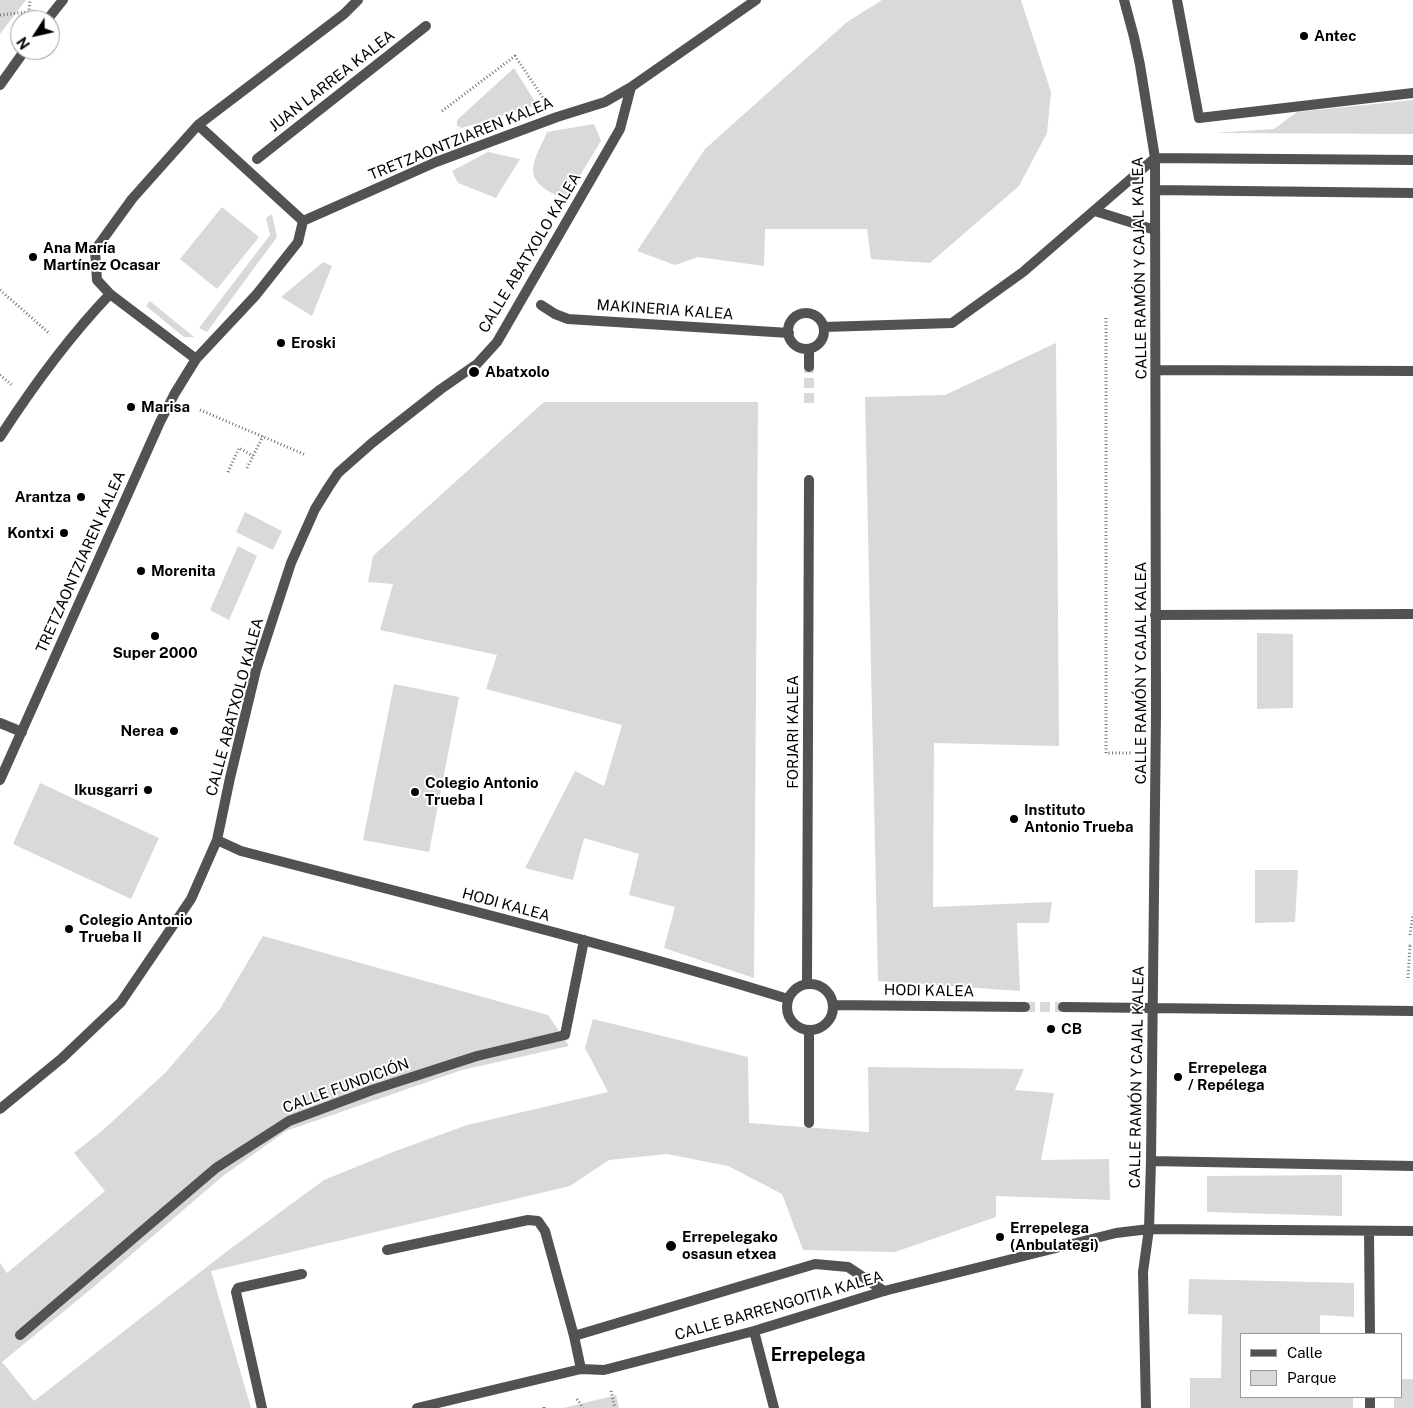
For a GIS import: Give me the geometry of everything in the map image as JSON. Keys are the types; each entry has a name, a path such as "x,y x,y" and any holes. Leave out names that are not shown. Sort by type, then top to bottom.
{"street":[{"path":"55,10 63,0"},
{"path":"196,359 110,294 97,280 95,250 132,199 198,125 344,14 358,0"},
{"path":"631,87 756,0"},
{"name":"CALLE RAMÓN Y CAJAL KALEA","path":"1124,0 1140,65 1155,158 1156,714 1151,1161 1149,1228 1143,1272 1146,1408"},
{"path":"1177,0 1199,118 1413,93"},
{"name":"JUAN LARREA KALEA","path":"257,159 426,26"},
{"path":"0,85 17,60"},
{"name":"TRETZAONTZIAREN KALEA","path":"0,780 160,422 175,393 196,359 256,295 298,242 303,221 436,162 557,117 605,102 631,87"},
{"name":"CALLE ABATXOLO KALEA","path":"0,1109 61,1059 121,1002 191,899 217,840 256,670 291,563 315,510 338,473 372,443 441,389 477,364 497,342 620,129 631,87"},
{"path":"198,125 303,221"},
{"path":"824,327 952,323 1024,272 1155,158 1413,160"},
{"path":"1155,190 1413,193"},
{"path":"1094,211 1155,230"},
{"path":"0,437 63,346 110,294"},
{"name":"MAKINERIA KALEA","path":"541,305 555,314 568,318 789,333"},
{"path":"806,313 817,317 824,327 820,343 809,349 804,349 794,344 789,333 789,328 795,318 806,313"},
{"path":"809,349 809,367"},
{"path":"1156,370 1413,371"},
{"name":"FORJARI KALEA","path":"807,984 809,480"},
{"path":"1155,615 1413,614"},
{"path":"0,723 22,732"},
{"name":"HODI KALEA","path":"217,840 241,851 584,940 708,974 788,999"},
{"name":"CALLE FUNDICIÓN","path":"20,1336 216,1168 288,1121 372,1090 477,1056 566,1035 584,940"},
{"path":"807,984 814,984 825,990 830,995 833,1005 828,1022 823,1026 809,1030 795,1025 790,1020 787,1006 788,999 795,989 807,984"},
{"name":"HODI KALEA","path":"833,1005 1025,1007"},
{"path":"1063,1007 1413,1011"},
{"path":"809,1030 809,1123"},
{"path":"1151,1161 1413,1166"},
{"path":"387,1250 528,1220 538,1221 545,1231 574,1336 581,1369"},
{"name":"CALLE BARRENGOITIA KALEA","path":"416,1408 581,1369 604,1370 754,1331 884,1291 1116,1233 1149,1228 1413,1230"},
{"path":"1369,1231 1370,1333"},
{"path":"574,1336 815,1264 848,1267 884,1291"},
{"path":"262,1408 236,1292 238,1288 302,1274"},
{"path":"754,1331 774,1408"}],"path":[{"path":"0,16 28,12 30,0"},
{"path":"442,111 516,56 557,117"},
{"path":"0,290 63,346"},
{"path":"1106,318 1106,753 1132,753"},
{"path":"200,410 306,455"},
{"path":"248,468 263,436"},
{"path":"228,472 239,448 253,456"},
{"path":"1410,935 1413,914"},
{"path":"1408,978 1410,946 1413,946"},
{"path":"611,1391 616,1408"},
{"path":"577,1399 583,1408"}],"green space":[{"path":"0,0 26,0 18,10 10,10 10,21 0,34"},
{"path":"882,0 1021,0 1051,92 1047,133 1019,186 930,263 871,259 867,229 765,229 764,266 698,257 675,265 637,251 705,149 847,22"},
{"path":"514,68 537,105 462,128 457,126 457,120"},
{"path":"1413,100 1413,134 1214,133 1274,129 1297,112"},
{"path":"594,124 601,141 565,200 541,186 536,180 533,169 536,156 547,132"},
{"path":"488,152 520,159 496,198 458,183 452,171"},
{"path":"222,207 259,237 217,289 180,259"},
{"path":"272,214 277,237 207,332 199,328 270,235 266,218"},
{"path":"323,262 332,266 312,316 281,297"},
{"path":"150,301 194,337 184,337 146,306"},
{"path":"1056,343 1059,746 934,743 933,907 1052,902 1049,923 1017,923 1020,991 878,981 865,397 945,395"},
{"path":"544,402 758,402 754,978 664,948 675,907 629,895 639,854 584,838 573,880 525,868 575,771 604,786 622,725 486,689 497,655 380,630 393,584 368,582 373,556"},
{"path":"245,512 282,531 273,550 236,532"},
{"path":"238,546 257,556 229,620 210,610"},
{"path":"1257,633 1293,634 1293,708 1257,709"},
{"path":"394,684 459,697 429,852 363,840"},
{"path":"40,783 159,838 131,899 13,844"},
{"path":"1255,870 1298,870 1295,922 1255,923"},
{"path":"263,936 548,1015 569,1046 462,1070 286,1131 223,1176 90,1290 2,1362 34,1401 226,1252 324,1180 467,1125 608,1092 585,1048 593,1019 748,1057 749,1123 869,1132 868,1067 1024,1069 1015,1090 1054,1093 1041,1160 1109,1159 1110,1200 996,1196 996,1217 895,1252 803,1250 782,1194 728,1166 667,1154 609,1160 570,1186 211,1271 251,1408 0,1408 0,1263 7,1273 105,1191 74,1153 103,1130 166,1072 220,1009"},
{"path":"1342,1175 1342,1216 1207,1212 1207,1176"},
{"path":"1189,1279 1354,1283 1354,1317 1320,1315 1320,1333 1240,1333 1240,1398 1353,1398 1353,1408 1190,1408 1190,1378 1221,1378 1222,1315 1188,1314"},
{"path":"1403,1379 1413,1379 1413,1408 1394,1408 1394,1398 1403,1398"},
{"path":"616,1395 619,1408 563,1408 613,1396"}],"tunnel":[{"path":"809,367 809,403"},
{"path":"1025,1007 1063,1007"}],"place":[{"name":"Antec","path":"1304,36"},
{"name":"Ana María Martínez Ocasar","path":"33,257"},
{"name":"Eroski","path":"281,343"},
{"name":"Abatxolo","path":"474,372"},
{"name":"Marisa","path":"131,407"},
{"name":"Arantza","path":"81,497"},
{"name":"Kontxi","path":"64,533"},
{"name":"Morenita","path":"141,571"},
{"name":"Super 2000","path":"155,636"},
{"name":"Nerea","path":"174,731"},
{"name":"Ikusgarri","path":"148,790"},
{"name":"Colegio Antonio Trueba I","path":"415,792"},
{"name":"Instituto Antonio Trueba","path":"1014,819"},
{"name":"Colegio Antonio Trueba II","path":"69,929"},
{"name":"CB","path":"1051,1029"},
{"name":"Errepelega / Repélega","path":"1178,1077"},
{"name":"Errepelega (Anbulategi)","path":"1000,1237"},
{"name":"Errepelegako osasun etxea","path":"671,1246"}],"district":[{"name":"Errepelega","path":"818,1355"}]}
